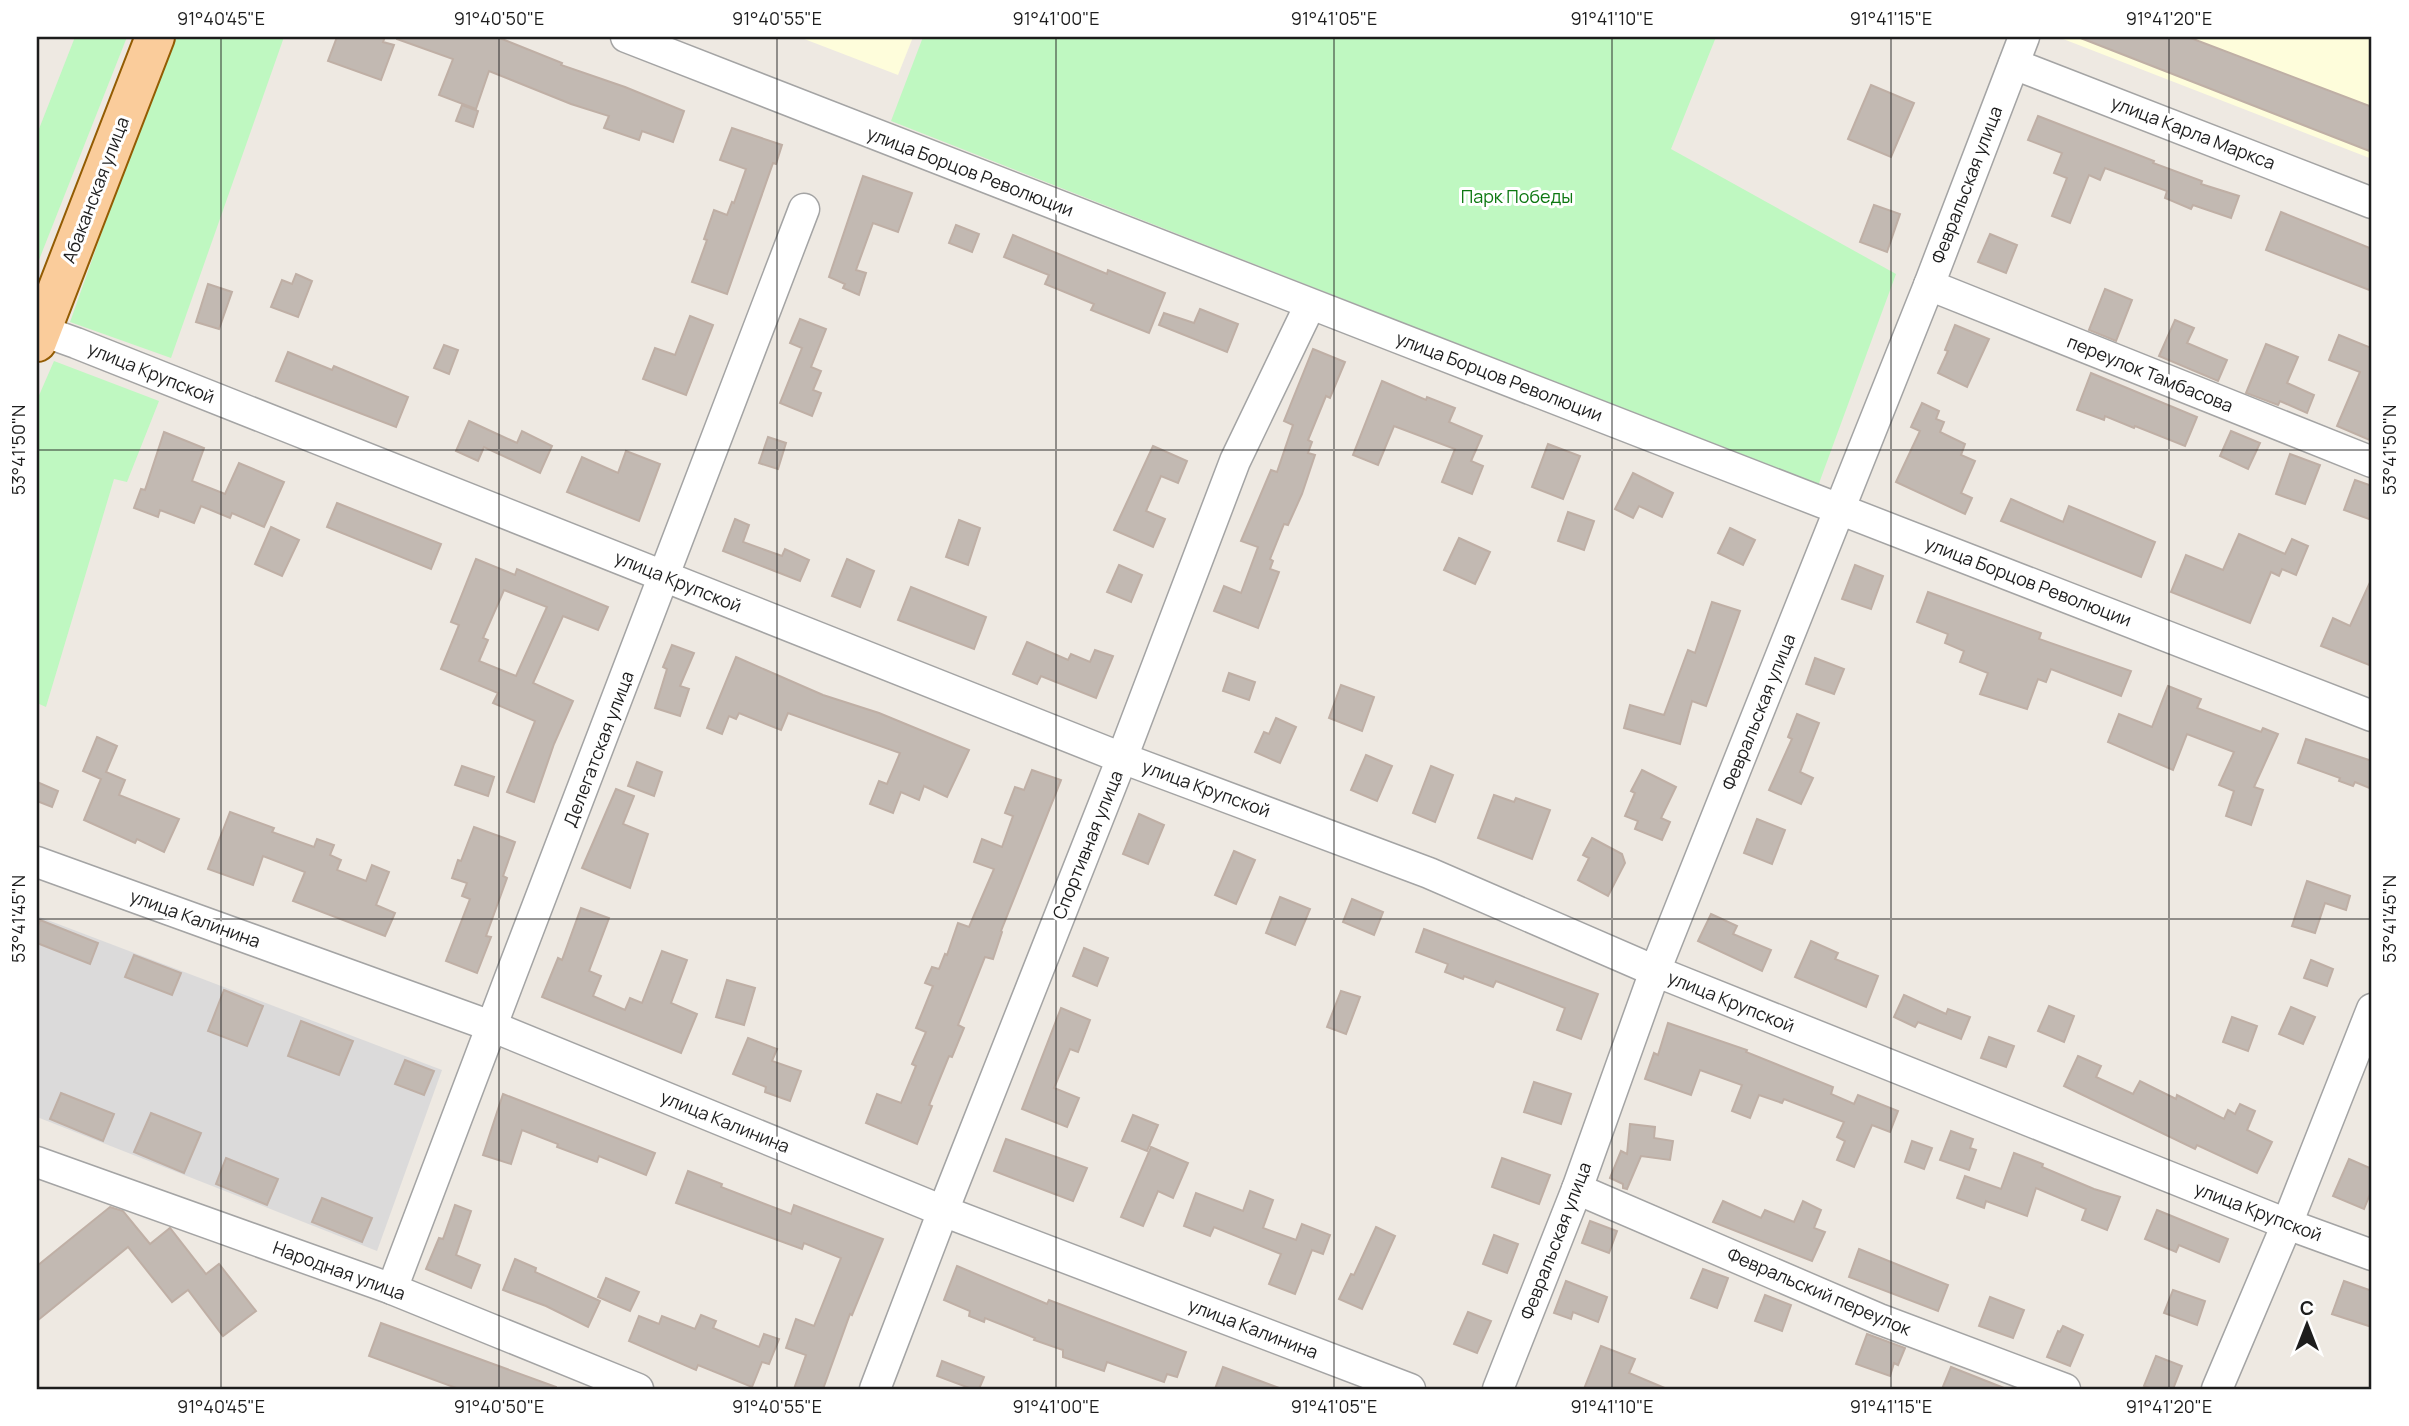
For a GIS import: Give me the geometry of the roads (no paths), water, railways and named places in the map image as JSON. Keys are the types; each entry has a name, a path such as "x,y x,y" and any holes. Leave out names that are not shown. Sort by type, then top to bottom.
{"main road":[{"name":"Абаканская улица","path":"38,334 155,37"}],"street":[{"name":"улица Борцов Революции","path":"626,37 2372,716"},
{"name":"Февральская улица","path":"1498,1389 1577,1189 1656,971 1929,285 2024,37"},
{"name":"улица Карла Маркса","path":"2014,64 2372,203"},
{"name":"Делегатская улица","path":"392,1289 666,577 804,209"},
{"name":"переулок Тамбасова","path":"1929,285 2372,462"},
{"name":"Спортивная улица","path":"875,1389 1235,461 1310,305"},
{"name":"улица Крупской","path":"38,334 666,577 1122,758 1429,873 1656,971 2287,1224 2372,1255"},
{"name":"улица Калинина","path":"37,862 491,1026 943,1211 1410,1389"},
{"path":"2217,1389 2287,1224 2372,1009"},
{"name":"Народная улица","path":"37,1162 392,1289 638,1389"},
{"name":"Февральский переулок","path":"1577,1189 1879,1319 2065,1389"}],"park label":[{"name":"Парк Победы","path":"1517,197"}]}
